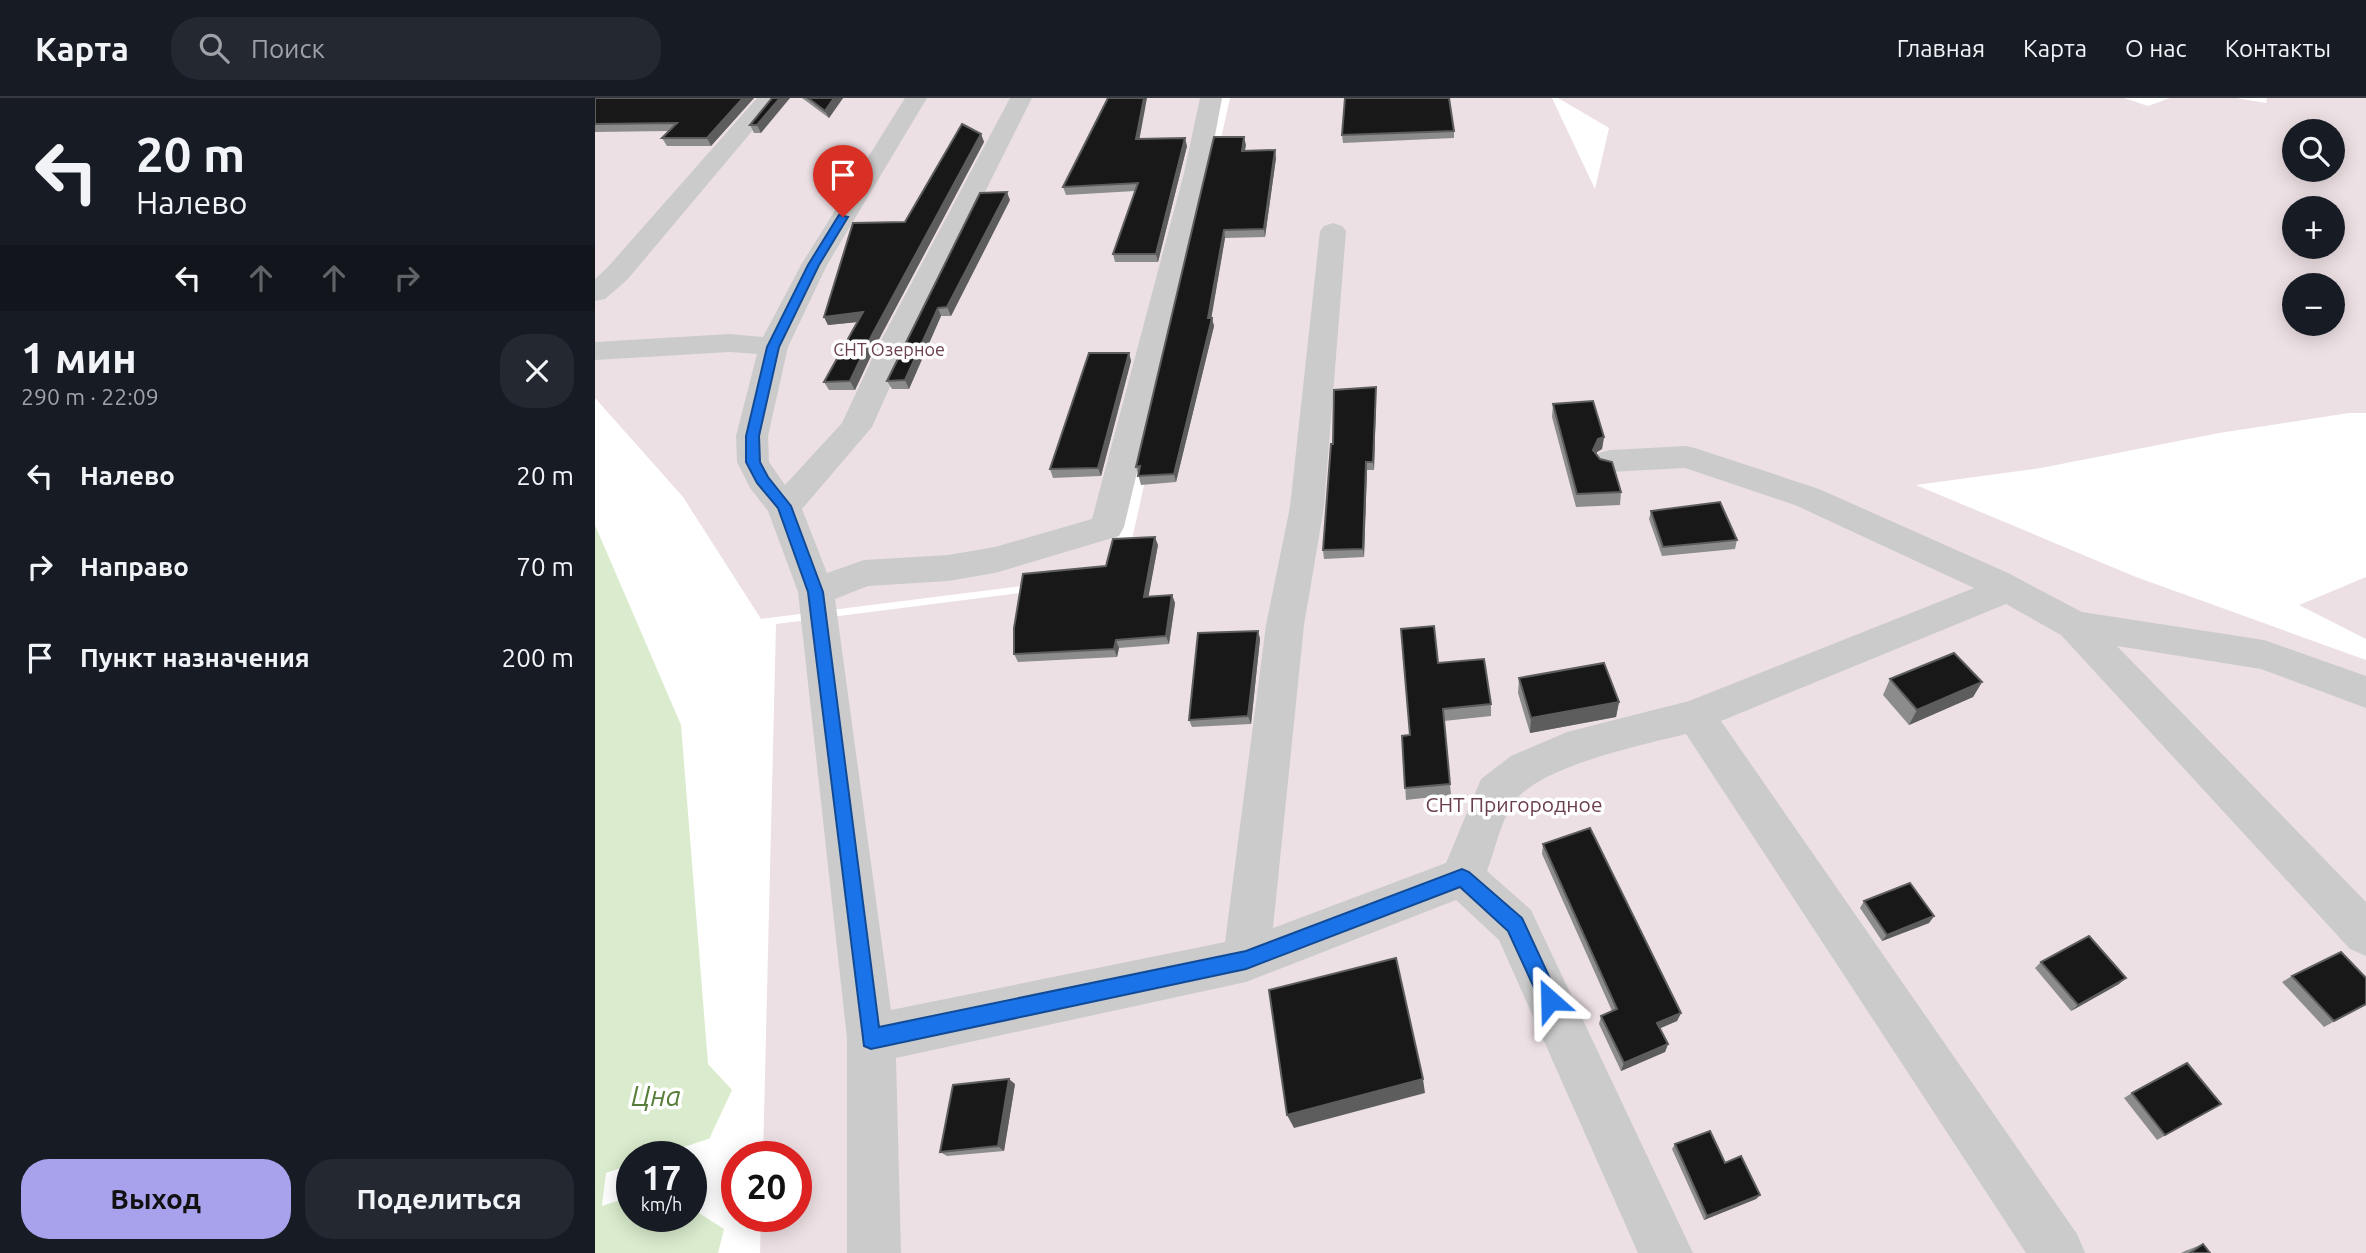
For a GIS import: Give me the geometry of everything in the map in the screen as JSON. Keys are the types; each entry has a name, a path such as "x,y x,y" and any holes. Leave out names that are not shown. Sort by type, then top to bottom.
{"lane":[{"path":"595,293 617,274 769,98"},
{"path":"874,1253 871,1039 816,592 784,506 762,480 753,462 752,436 773,347 814,265 916,98"},
{"path":"784,506 856,427 894,344 1021,98"},
{"path":"816,592 865,573 948,568 995,559 1107,527 1196,173 1211,98"},
{"path":"1246,960 1285,625 1307,507 1333,231"},
{"path":"595,351 717,343 773,347"},
{"path":"1610,461 1687,457 1807,498 2007,589 2074,625 2366,934"},
{"path":"871,1039 1246,960 1462,877 1496,793 1509,779 1526,768 1567,749 1695,715 2007,589"},
{"path":"2074,625 2263,655 2366,692"},
{"path":"1695,715 2058,1253"},
{"path":"1462,877 1515,925 1666,1253"}],"green space":[{"name":"СНТ Озерное","path":"595,98 1220,98 1108,575 761,619 683,497 595,398"},
{"name":"СНТ Пригородное","path":"1230,98 1552,98 1595,189 1609,128 1558,98 2124,98 2148,106 2170,98 2236,98 2266,103 2267,98 2366,98 2366,413 2349,413 2219,433 2041,468 1916,485 2136,577 2366,660 2366,1253 760,1253 761,1232 812,1232 812,1141 763,1141 776,624 1123,580"},
{"path":"2366,577 2366,639 2299,605"}],"water":[{"name":"Цна","path":"595,525 681,725 708,1064 732,1090 707,1150 707,1141 616,1141 616,1232 707,1232 707,1218 721,1227 723,1232 718,1253 595,1253"}],"pier":[{"path":"714,1137 707,1163 707,1141 702,1141"},
{"path":"616,1170 616,1201 602,1206 606,1173"}],"building":[{"path":"595,98 743,98 707,138 662,138 677,123 595,124"},
{"path":"772,98 780,98 757,125 750,125"},
{"path":"808,98 834,98 825,111"},
{"path":"1108,98 1144,98 1136,139 1185,138 1156,254 1113,254 1138,183 1063,187"},
{"path":"1345,98 1449,98 1454,131 1342,135"},
{"path":"962,124 981,134 872,335 850,381 824,382 863,312 824,317 853,223 905,222"},
{"path":"1214,137 1244,137 1242,151 1275,150 1264,229 1224,230 1208,318 1212,318 1174,474 1138,476 1140,466 1136,467"},
{"path":"1007,192 947,307 938,308 905,380 887,381 980,193"},
{"path":"1089,353 1129,353 1098,468 1050,469"},
{"path":"1376,387 1373,462 1366,462 1363,549 1323,550 1333,444 1334,390"},
{"path":"1593,401 1604,437 1598,439 1593,450 1600,459 1612,462 1621,492 1577,494 1553,404"},
{"path":"1720,502 1737,540 1663,547 1651,511"},
{"path":"1155,537 1144,597 1172,595 1166,636 1116,640 1114,649 1014,654 1014,628 1023,574 1106,566 1113,539"},
{"path":"1434,626 1438,663 1484,659 1491,704 1443,709 1450,784 1405,788 1402,736 1410,735 1401,629"},
{"path":"1258,631 1248,716 1189,720 1198,633"},
{"path":"1954,653 1982,682 1917,710 1890,679"},
{"path":"1604,663 1619,702 1531,718 1519,678"},
{"path":"1590,828 1681,1013 1657,1023 1668,1044 1624,1063 1601,1016 1617,1009 1543,844"},
{"path":"1910,883 1934,916 1887,935 1864,901"},
{"path":"2089,936 2126,978 2078,1005 2041,962"},
{"path":"2341,952 2366,978 2366,1004 2334,1021 2292,976"},
{"path":"1396,958 1423,1079 1287,1115 1269,990"},
{"path":"2187,1063 2221,1104 2165,1135 2132,1093"},
{"path":"1009,1079 998,1146 940,1152 953,1085"},
{"path":"1710,1131 1725,1163 1741,1156 1760,1195 1707,1216 1675,1144"},
{"path":"2203,1244 2210,1253 2190,1253"}],"route":[{"path":"843,217 814,265 773,347 752,436 753,462 762,480 784,506 816,592 871,1039 1246,960 1462,877 1515,925 1550,1000"}]}
